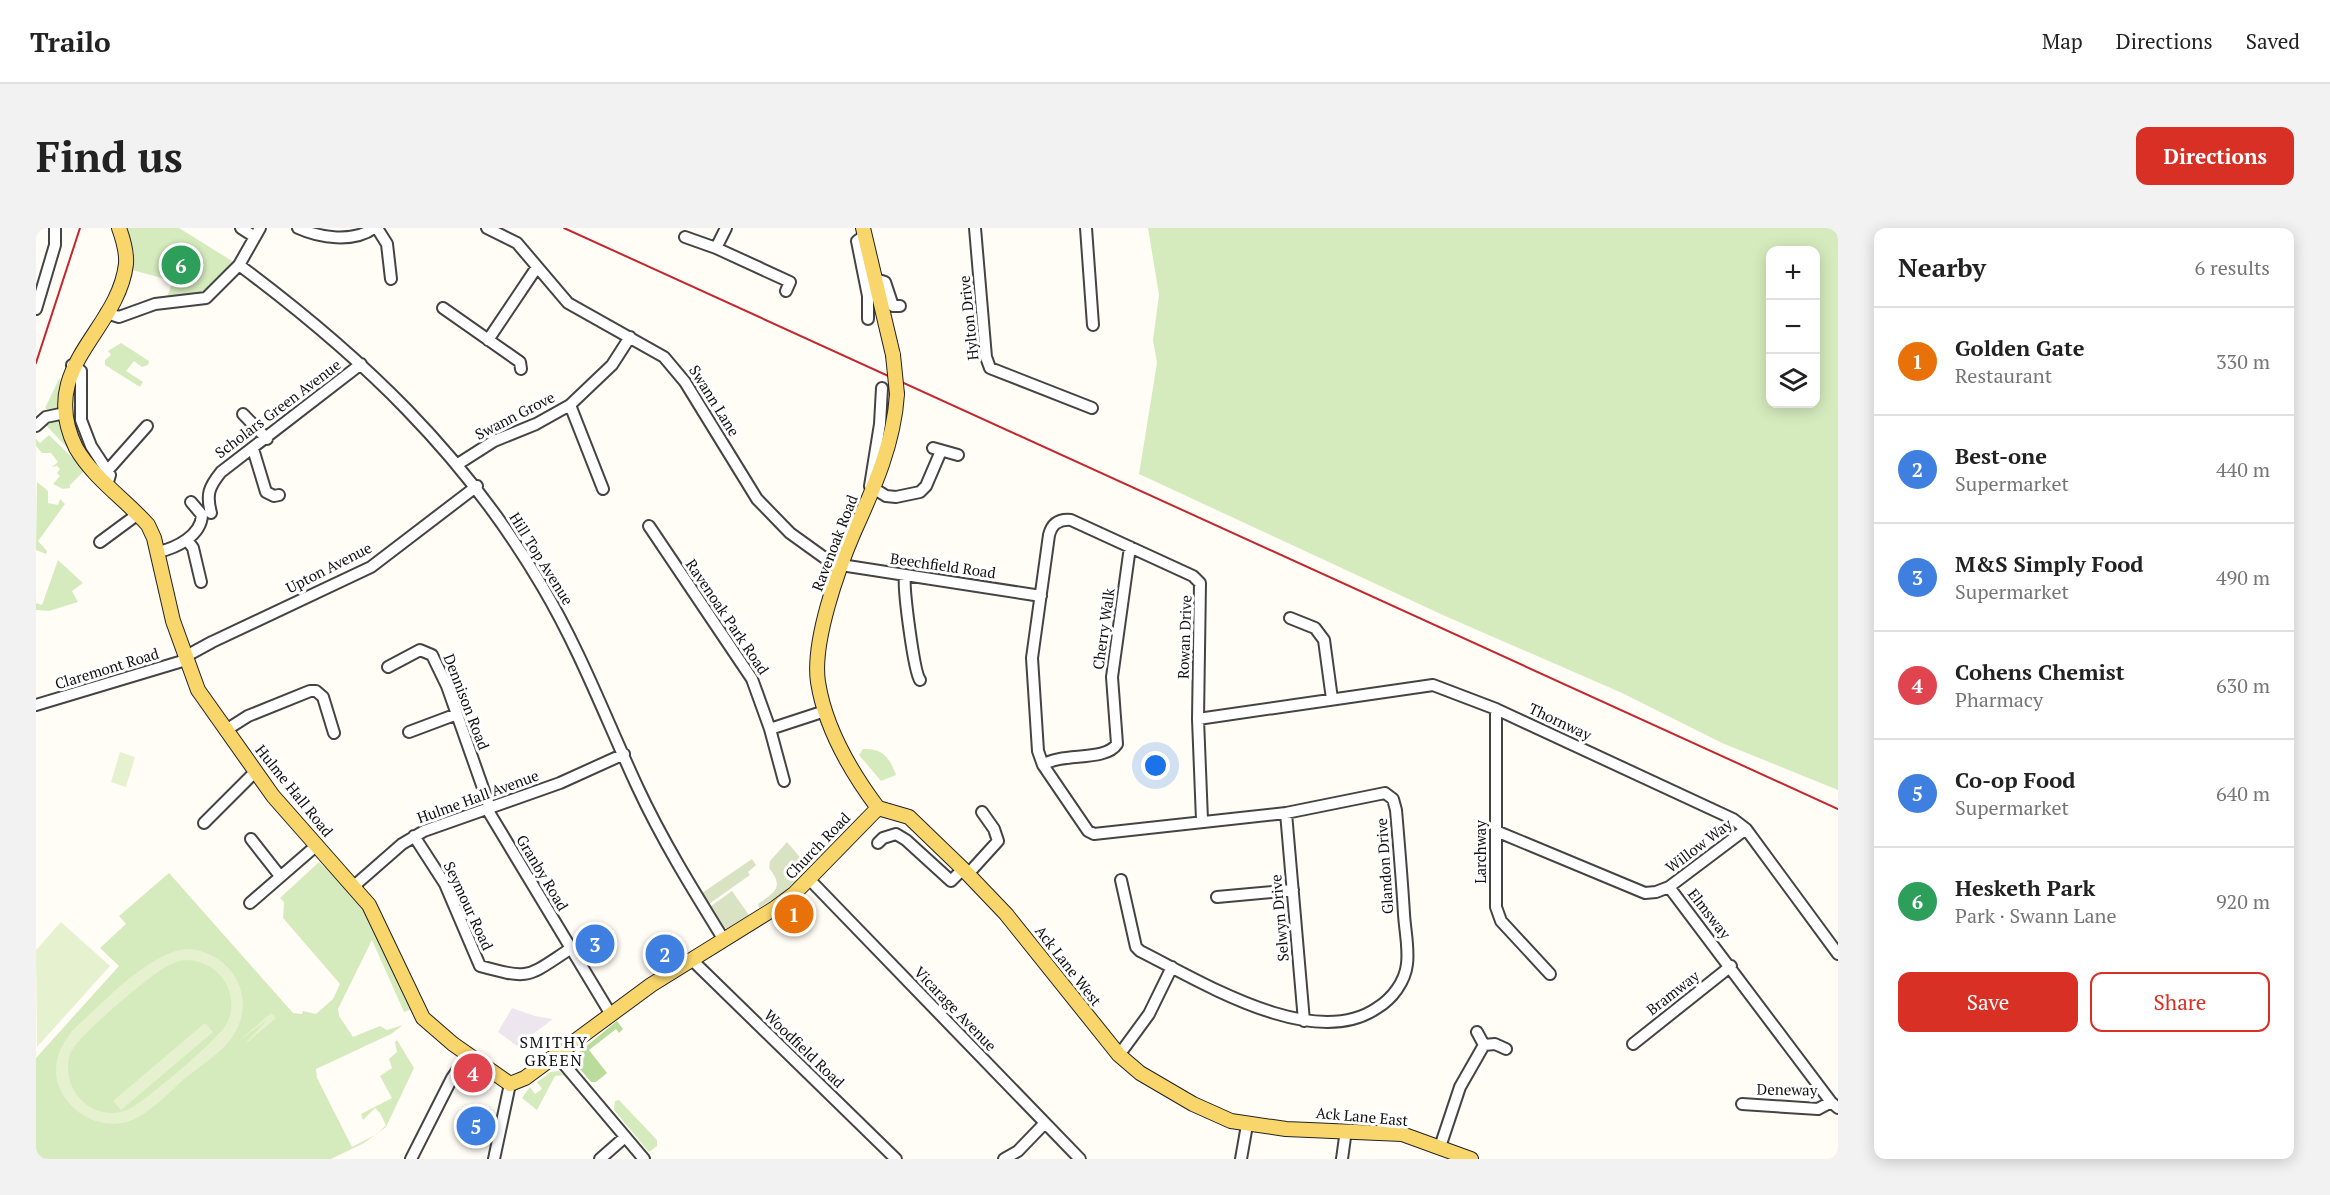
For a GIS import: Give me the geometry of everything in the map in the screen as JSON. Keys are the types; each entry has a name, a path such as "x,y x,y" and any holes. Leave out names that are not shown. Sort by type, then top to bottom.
{"main road":[{"name":"Hulme Hall Road","path":"119,228 126,263 118,290 72,365 65,386 65,413 74,446 84,461 148,525 158,552 173,621 198,690 255,772 354,886 380,924 417,1021 510,1084"},
{"name":"Ravenoak Road","path":"864,231 893,355 897,394 890,442 874,488 840,567 818,653 818,680 825,711 859,783 878,808"},
{"name":"Ack Lane West","path":"878,808 909,817 966,871 1006,914 1119,1055 1140,1073 1193,1104 1247,1125"},
{"name":"Church Road","path":"510,1084 525,1078 556,1056 610,1013 775,909 878,808"},
{"name":"Ack Lane East","path":"1247,1125 1402,1134 1471,1159"}],"street":[{"path":"36,309 40,281 55,245 55,228"},
{"path":"106,313 119,317 155,304 206,298 239,265 257,232 241,228"},
{"path":"298,228 310,233 335,237 361,235 376,228 387,244 391,279"},
{"name":"Swann Lane","path":"487,228 517,243 568,303 664,357 674,366 757,499 790,533 840,567"},
{"path":"716,248 726,228"},
{"name":"Hylton Drive","path":"975,228 986,357 990,368 1092,408"},
{"path":"1086,228 1093,325"},
{"name":"Ravenoak Road","path":"864,231 857,241 868,296 868,319"},
{"path":"685,237 716,248 789,282 786,291"},
{"name":"Hill Top Avenue","path":"239,265 298,309 361,364 477,486 541,584 563,623 670,849 724,940"},
{"path":"488,340 537,267"},
{"name":"Ravenoak Road","path":"875,279 885,282 893,306 900,306"},
{"path":"443,308 520,362 521,369"},
{"name":"Swann Grove","path":"458,464 494,441 536,424 570,405 612,365 630,337"},
{"name":"Scholars Green Avenue","path":"211,513 207,498 209,488 221,472 267,439 361,364"},
{"path":"72,365 81,371 80,411 86,434 97,456 108,470 110,479 107,485"},
{"path":"882,388 880,424 869,480 870,486 886,496 896,497 920,492 926,486 937,450 958,455"},
{"path":"570,405 603,489"},
{"path":"36,426 46,417 65,413"},
{"path":"243,414 267,439"},
{"path":"108,470 147,426"},
{"path":"253,449 266,492 279,495"},
{"name":"Upton Avenue","path":"186,660 190,654 212,642 371,567 477,486"},
{"path":"158,552 176,549 187,540 202,521 202,514 191,502"},
{"path":"100,542 138,514"},
{"name":"Rowan Drive","path":"1041,596 1051,527 1058,522 1071,520 1193,576 1200,583 1198,719 1202,820"},
{"name":"Ravenoak Park Road","path":"649,526 752,679 770,729 784,782"},
{"path":"187,540 193,548 201,582"},
{"name":"Cherry Walk","path":"1043,765 1052,760 1108,752 1117,744 1112,677 1130,547"},
{"name":"Beechfield Road","path":"840,567 1041,596"},
{"path":"905,576 906,610 913,638 912,669 920,680"},
{"name":"Glandon Drive","path":"1041,596 1032,658 1038,751 1043,765 1084,825 1095,834 1202,820 1286,813 1377,792 1385,793 1394,799 1396,810 1407,966 1394,995 1365,1016 1343,1020 1304,1021 1255,1007 1136,947 1121,880"},
{"path":"1290,618 1315,628 1324,640 1332,699"},
{"name":"Dennison Road","path":"388,667 420,650 428,651 447,686 489,808"},
{"name":"Claremont Road","path":"36,705 186,660"},
{"name":"Thornway","path":"1198,719 1433,685 1496,710 1733,819 1746,829 1838,954"},
{"path":"226,730 248,716 316,691 323,698 334,733"},
{"name":"Larchway","path":"1496,710 1498,915 1550,974"},
{"path":"770,729 825,711"},
{"path":"409,732 457,714"},
{"name":"Hulme Hall Avenue","path":"354,886 414,836 560,783 624,754"},
{"path":"204,823 255,772"},
{"name":"Granby Road","path":"489,808 570,949 610,1013"},
{"path":"878,843 883,838 896,834 906,840 949,883 966,871 998,840 994,829 982,812"},
{"name":"Selwyn Drive","path":"1286,813 1304,1021"},
{"name":"Willow Way","path":"1669,887 1746,829"},
{"name":"Elmsway","path":"1496,831 1645,892 1656,892 1669,887 1834,1105"},
{"name":"Seymour Road","path":"414,836 445,884 480,966 523,976 531,975 570,949"},
{"path":"251,839 280,876"},
{"path":"250,903 317,845"},
{"name":"Vicarage Avenue","path":"808,879 1080,1159"},
{"path":"1217,897 1293,890"},
{"name":"Woodfield Road","path":"692,960 896,1159"},
{"name":"Bramway","path":"1633,1044 1731,966"},
{"path":"1119,1055 1149,1014 1172,967"},
{"path":"1477,1032 1484,1045"},
{"path":"1484,1045 1495,1044 1506,1049"},
{"path":"1440,1147 1460,1087 1484,1045"},
{"path":"411,1159 452,1078 468,1055"},
{"path":"556,1056 644,1159"},
{"path":"494,1159 510,1084"},
{"name":"Deneway","path":"1742,1104 1818,1109 1834,1105"},
{"path":"1004,1159 1018,1151 1044,1124"},
{"path":"1241,1159 1247,1125"},
{"path":"1342,1159 1346,1130"},
{"path":"600,1159 625,1137"}],"shaded area":[{"path":"512,1008 553,1019 517,1046 498,1032"}],"green space":[{"path":"125,228 179,228 232,261 218,280 206,290 167,297 173,281 132,270 134,252"},
{"path":"1148,228 1838,228 1838,790 1722,743 1622,693 1445,616 1139,474 1157,363 1153,340 1159,295"},
{"path":"121,343 149,361 148,365 142,367 134,361 126,371 143,382 140,387 105,365 105,360 111,355 108,351"},
{"path":"60,377 59,409 51,412 45,408"},
{"path":"58,419 60,421 72,453 44,423"},
{"path":"49,435 85,470 70,485 70,488 63,489 53,484 60,476 57,473 60,469 57,466 52,467 58,462 51,453 42,453 36,446 36,439 40,443"},
{"path":"37,482 48,491 48,503 58,505 60,499 65,504 38,541 47,551 46,554 36,550"},
{"path":"58,560 83,583 72,591 78,602 49,611 36,610 36,603 42,605"},
{"path":"863,749 876,750 885,755 896,775 881,781 859,755"},
{"path":"120,752 135,757 126,787 111,782"},
{"path":"787,842 809,868 787,890 759,908 758,904 773,892 777,884 769,868 770,861"},
{"path":"752,859 756,865 748,872 750,875 709,904 702,893"},
{"path":"319,862 364,906 413,1009 404,1012 372,940 338,1009 339,1016 353,1037 380,1026 387,1030 403,1025 391,1034 316,1069 317,1078 352,1147 375,1135 331,1159 36,1159 36,1058 119,966 100,948 126,924 119,916 169,873 293,1013 302,1014 303,1011 316,1014 333,999 340,984 283,918 284,902 280,898"},
{"path":"732,891 749,915 726,929 711,906"},
{"path":"61,922 110,966 37,1047 36,950"},
{"path":"190,949 205,953 218,959 229,968 237,980 243,1007 233,1036 216,1054 140,1116 117,1124 94,1120 84,1115 66,1100 57,1081 56,1064 65,1040 114,991 145,967 175,951","holes":["191,960 212,968 227,985 231,1001 231,1012 227,1023 212,1041 185,1066 136,1105 122,1112 109,1113 96,1110 85,1103 70,1082 68,1068 70,1054 75,1046 112,1009 155,974 174,963"]},
{"path":"271,1013 276,1018 244,1045 267,1020 240,1040"},
{"path":"617,1021 623,1029 619,1033 616,1029 589,1050 607,1073 596,1082 591,1082 574,1062 573,1057"},
{"path":"205,1023 213,1032 121,1110 113,1101"},
{"path":"397,1040 414,1068 386,1127 379,1132 386,1125 375,1108 363,1120 361,1114 392,1098 380,1076 392,1068 389,1059 397,1052 395,1042"},
{"path":"559,1071 564,1075 555,1076 537,1110 522,1098 530,1087 535,1094 542,1089 537,1082 551,1072"},
{"path":"619,1100 657,1140 657,1146 649,1152 614,1110 615,1101"}],"railway":[{"path":"36,363 80,228"},
{"path":"564,228 1838,809"}],"place":[{"name":"Hesketh Park","path":"181,265"},
{"name":"Golden Gate","path":"794,914"},
{"name":"M&S Simply Food","path":"595,944"},
{"name":"Best-one","path":"665,954"},
{"name":"Cohens Chemist","path":"473,1073"},
{"name":"Co-op Food","path":"476,1126"}],"district":[{"name":"SMITHY GREEN","path":"554,1051"}]}
